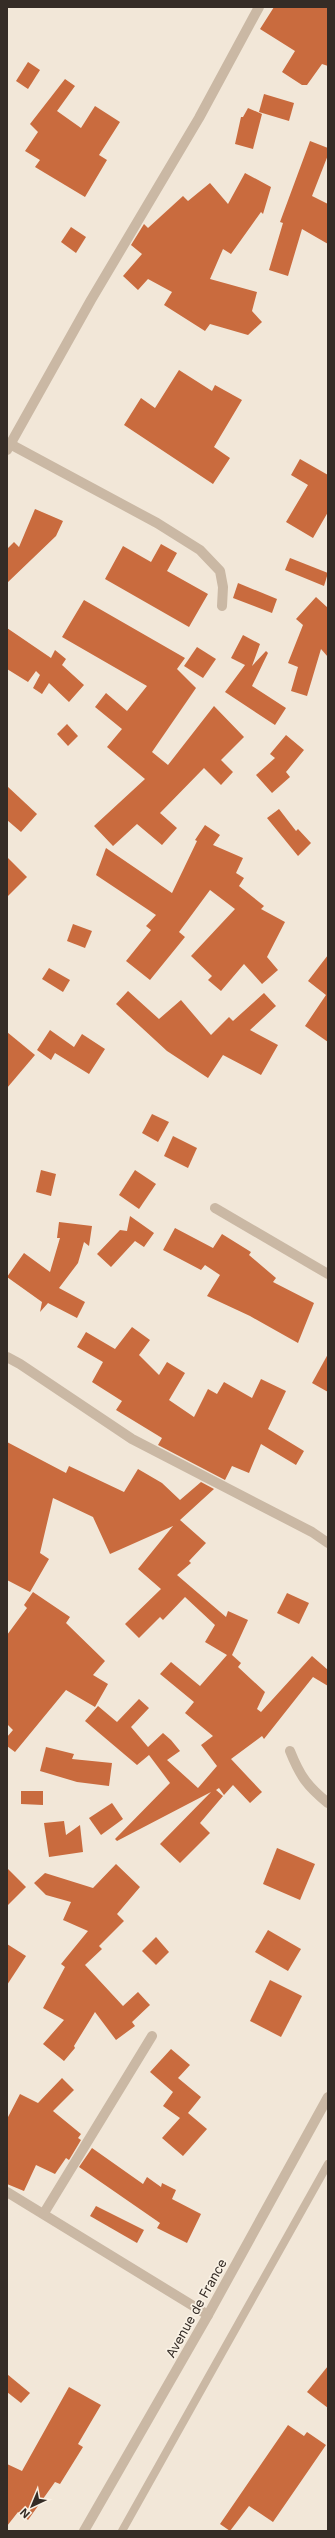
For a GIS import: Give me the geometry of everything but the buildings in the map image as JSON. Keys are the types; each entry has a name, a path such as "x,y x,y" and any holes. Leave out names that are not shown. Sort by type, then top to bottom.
{"street":[{"path":"222,606 223,587 220,571 200,550 157,523 9,447 90,300 199,118 258,7"},
{"path":"215,1208 328,1274"},
{"path":"7,1358 20,1364 132,1439 312,1532 328,1543"},
{"path":"290,1751 297,1770 308,1787 328,1803"},
{"path":"44,2213 152,2036"},
{"name":"Avenue de France","path":"84,2531 208,2315 328,2097"},
{"path":"7,2192 44,2213 208,2315"}],"lane":[{"path":"122,2531 328,2164"}]}
